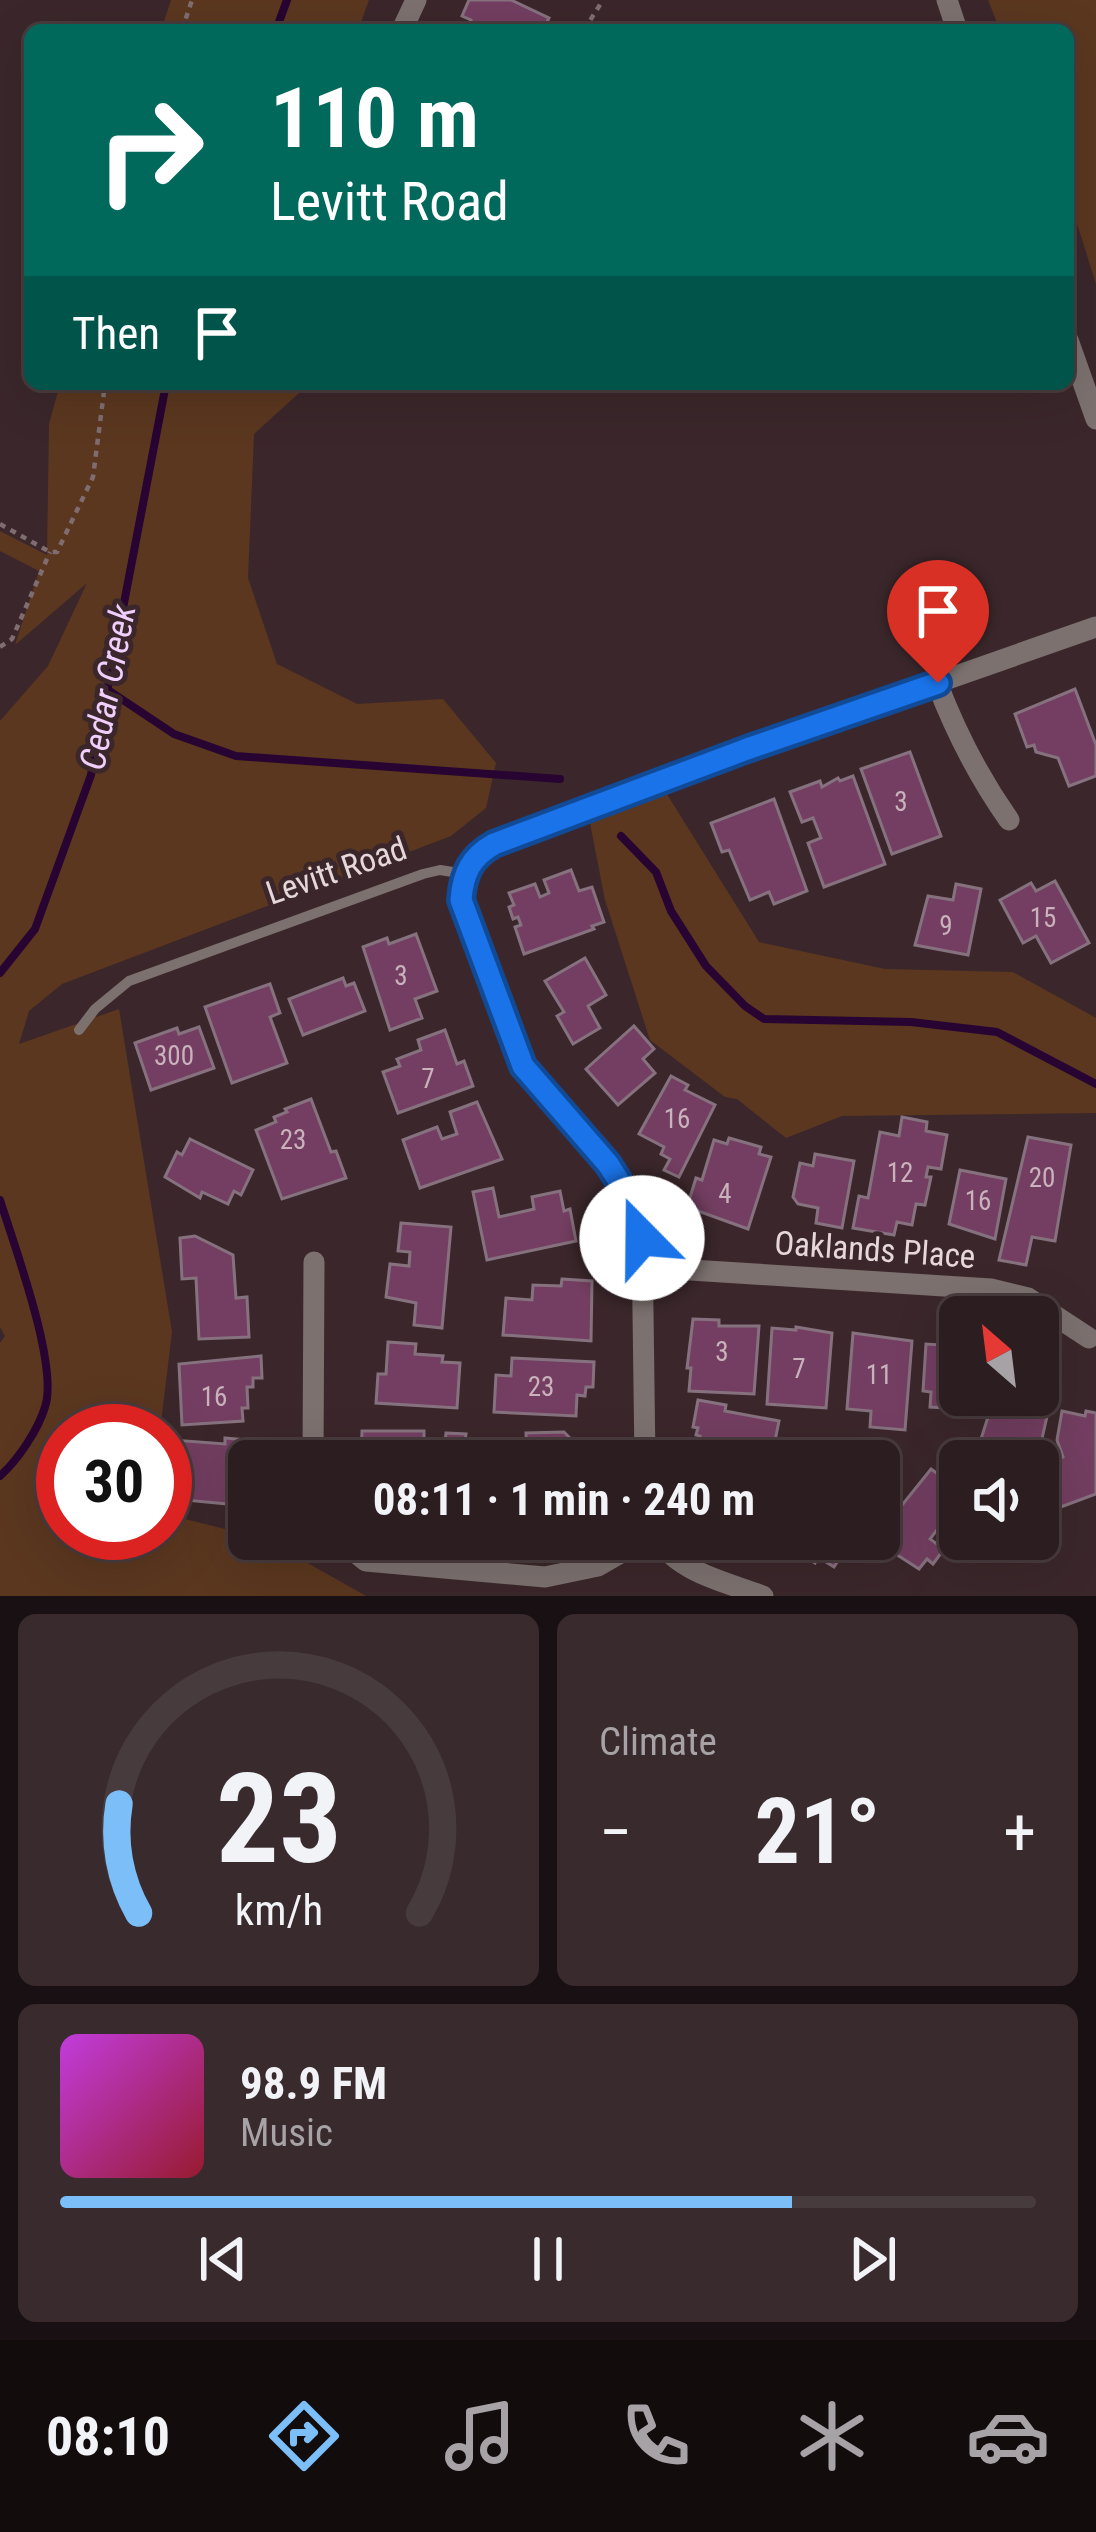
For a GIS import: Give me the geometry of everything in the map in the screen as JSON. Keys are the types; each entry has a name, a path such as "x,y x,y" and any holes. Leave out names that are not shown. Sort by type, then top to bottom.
{"street":[{"path":"1074,357 1096,419"},
{"path":"646,1440 642,1238 608,1164 543,1092 512,1042 461,900 472,860 494,844 747,749 1096,627"},
{"path":"938,683 954,730 1009,820"},
{"path":"313,1440 314,1262"},
{"name":"Oaklands Place","path":"644,1268 991,1289 1028,1298 1089,1338"},
{"path":"365,1560 545,1577 608,1560"},
{"path":"678,1560 763,1596"}],"lane":[{"name":"Levitt Road","path":"79,1030 95,1009 129,981 423,874 440,870 465,874"}],"path":[{"path":"0,524 57,552 93,477 104,390"},
{"path":"0,647 12,639 50,552"}],"shaded area":[{"path":"171,0 369,0 360,24 163,24"},
{"path":"988,0 1096,0 1096,284 1074,214 1074,24 998,24"},
{"path":"58,390 302,390 254,434 248,578 277,664 357,704 443,699 496,763 486,808 451,836 62,984 29,1011 19,1044 119,1009 172,1332 163,1404 36,1404 36,1560 192,1560 192,1521 228,1530 228,1560 303,1560 366,1596 0,1596 0,1343 5,1336 0,1327 0,721 48,666 87,583 15,645 39,571 0,551 0,531 47,555 49,424"},
{"path":"665,791 759,942 885,969 1013,972 1096,1018 1096,1113 842,1116 786,1138 737,1099 725,1097 650,1040 605,900 589,818"}],"building":[{"path":"469,0 511,0 549,18 546,24 469,24 471,20 462,16"},
{"path":"1075,689 1096,745 1096,776 1069,786 1058,758 1036,752 1034,745 1027,747 1015,714"},
{"path":"910,752 941,836 892,854 861,769"},
{"path":"853,776 885,864 824,887 808,843 821,838 813,818 802,822 790,792"},
{"path":"774,799 807,891 774,904 769,892 750,900 729,850 722,852 711,823"},
{"path":"571,870 579,891 592,887 604,922 524,954 515,927 521,925 518,917 513,919 509,893 535,884 540,897 549,893 544,880"},
{"path":"1055,881 1089,943 1051,963 1036,936 1023,943 1000,900 1031,883 1036,891"},
{"path":"956,884 981,889 968,955 915,945 928,896 953,900"},
{"path":"416,934 437,991 415,999 422,1018 390,1030 363,947"},
{"path":"585,958 606,995 588,1006 600,1028 573,1044 557,1016 564,1012 545,981"},
{"path":"343,978 346,986 354,983 365,1011 303,1035 289,999"},
{"path":"270,984 280,1013 270,1017 287,1063 232,1083 205,1007"},
{"path":"634,1026 654,1049 643,1059 655,1073 618,1105 586,1069"},
{"path":"199,1027 214,1068 151,1090 135,1043 177,1028 179,1034"},
{"path":"445,1030 457,1064 464,1061 473,1086 398,1113 383,1072 400,1066 397,1059 421,1050 418,1040"},
{"path":"671,1076 688,1085 685,1090 715,1105 679,1177 664,1170 670,1159 661,1154 664,1147 639,1134"},
{"path":"311,1099 346,1178 282,1199 256,1130 276,1122 274,1117 287,1112 285,1109"},
{"path":"477,1102 502,1159 420,1188 403,1140 437,1127 442,1139 457,1134 450,1112"},
{"path":"902,1117 927,1122 926,1131 947,1135 941,1169 928,1167 926,1177 931,1177 925,1205 916,1204 912,1225 897,1222 894,1235 853,1228 859,1196 868,1198 880,1132 899,1136"},
{"path":"1028,1137 1071,1145 1055,1241 1032,1237 1026,1265 999,1260"},
{"path":"729,1138 761,1147 759,1154 771,1157 748,1229 687,1207 696,1178 702,1180 714,1140 727,1144"},
{"path":"190,1139 253,1170 241,1195 234,1191 228,1204 202,1192 200,1198 165,1177 177,1152 182,1155"},
{"path":"815,1154 854,1161 842,1228 816,1223 818,1208 798,1204 793,1197 800,1163 813,1166"},
{"path":"960,1170 1006,1179 995,1239 949,1224"},
{"path":"493,1188 499,1217 534,1209 532,1197 560,1191 564,1211 570,1209 576,1241 487,1260 473,1192"},
{"path":"401,1223 451,1227 442,1328 414,1325 416,1303 386,1297 390,1264 409,1266 410,1252 398,1251"},
{"path":"195,1236 233,1255 236,1298 247,1297 249,1337 199,1339 196,1278 182,1279 180,1238"},
{"path":"562,1279 592,1281 591,1341 503,1335 506,1298 532,1300 533,1285 561,1286"},
{"path":"693,1319 719,1320 719,1326 759,1326 754,1394 689,1391"},
{"path":"772,1328 832,1333 826,1408 767,1404"},
{"path":"853,1333 912,1341 905,1430 870,1427 871,1411 847,1409"},
{"path":"388,1342 416,1344 415,1354 460,1363 457,1408 376,1403 378,1374 386,1374"},
{"path":"926,1344 939,1345 939,1408 930,1407 931,1392 923,1391"},
{"path":"261,1356 262,1378 253,1378 253,1387 247,1387 243,1421 192,1424 192,1404 181,1404 179,1364"},
{"path":"512,1358 594,1362 593,1387 586,1387 585,1396 577,1395 576,1416 494,1412 496,1375 511,1376"},
{"path":"698,1400 726,1405 725,1411 779,1421 775,1440 699,1440 698,1428 693,1427"},
{"path":"1062,1411 1085,1416 1086,1411 1096,1413 1096,1494 1059,1508 1059,1459 1063,1457 1057,1440"},
{"path":"988,1416 1047,1416 1042,1440 981,1440"},
{"path":"362,1431 424,1431 424,1440 362,1440"},
{"path":"564,1432 572,1440 526,1440 526,1433"},
{"path":"446,1433 466,1434 465,1440 445,1440"},
{"path":"225,1438 248,1440 228,1440 228,1504 192,1501 192,1441 225,1444"},
{"path":"931,1469 939,1475 939,1527 930,1539 939,1545 939,1556 933,1564 927,1559 919,1569 900,1557 900,1508"}],"waterway":[{"name":"Cedar Creek","path":"278,24 287,0"},
{"name":"Cedar Creek","path":"0,973 35,929 91,775 165,390"},
{"path":"108,690 174,734 236,756 560,779"},
{"path":"621,836 656,872 671,911 706,966 764,1019 911,1022 997,1032 1096,1084"},
{"name":"Cedar Creek","path":"0,1200 41,1335 48,1388 32,1435 0,1476"}],"route":[{"path":"642,1238 634,1211 608,1164 543,1092 512,1042 461,900 472,860 494,844 938,683"}]}
